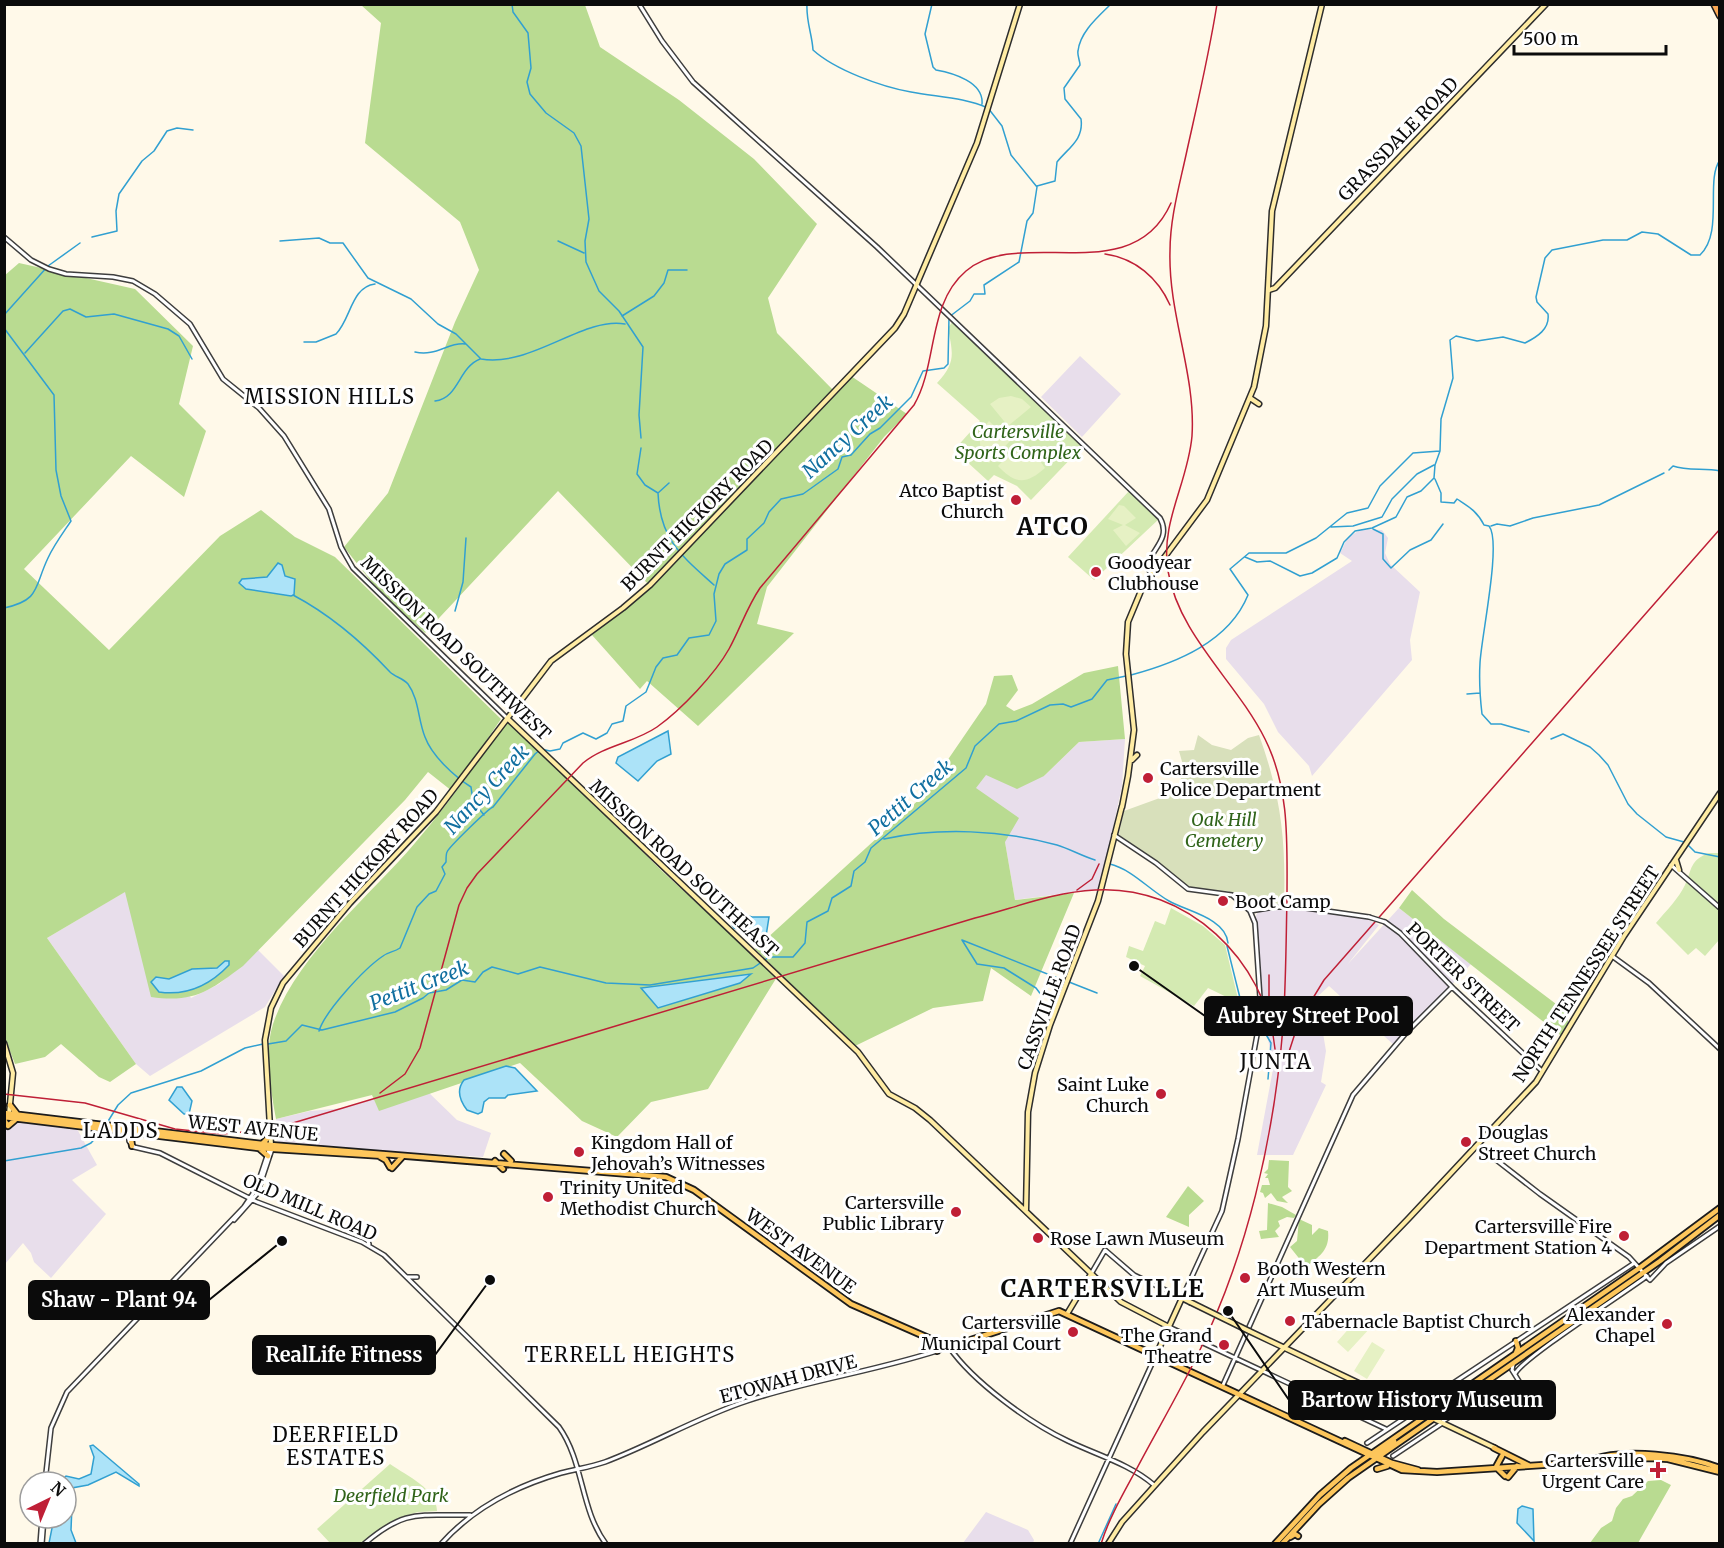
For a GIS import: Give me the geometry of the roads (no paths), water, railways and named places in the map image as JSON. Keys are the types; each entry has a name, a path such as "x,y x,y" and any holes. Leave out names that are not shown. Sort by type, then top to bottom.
{"highway":[{"path":"1715,4 1719,9"},
{"path":"1715,4 1719,16"}],"main road":[{"name":"BURNT HICKORY ROAD","path":"272,1144 264,1054 266,1028 288,977 350,903 436,812 550,661 623,608 650,585 876,350 904,314 915,283 976,146 1020,4"},
{"name":"CASSVILLE ROAD","path":"1127,658 1131,618 1139,599 1151,577 1203,507 1250,397 1264,340 1268,297 1271,289 1273,206 1322,4"},
{"name":"GRASSDALE ROAD","path":"1271,289 1546,4"},
{"path":"1250,397 1259,404"},
{"name":"CASSVILLE ROAD","path":"1026,1211 1028,1106 1035,1073 1050,1025 1093,916 1108,865 1132,760 1136,724 1127,658 1128,622 1131,611 1151,577 1171,551"},
{"path":"1147,567 1156,569"},
{"path":"1128,622 1125,613 1131,611"},
{"name":"CASSVILLE ROAD","path":"1128,776 1134,730 1130,682"},
{"name":"MISSION ROAD SOUTHWEST","path":"507,718 569,778"},
{"path":"1132,760 1137,755"},
{"name":"MISSION ROAD SOUTHEAST","path":"569,778 864,1058 887,1092 923,1114 1123,1304 1169,1327"},
{"name":"NORTH TENNESSEE STREET","path":"1108,1544 1119,1526 1154,1485 1283,1347 1478,1145 1544,1072 1612,955 1719,793"},
{"path":"1666,873 1678,870 1676,858"},
{"path":"4,1043 13,1071 11,1104 6,1115 8,1126 18,1117 11,1104"},
{"name":"WEST AVENUE","path":"6,1115 90,1128 111,1128 259,1146"},
{"name":"WEST AVENUE","path":"18,1117 96,1124 111,1128"},
{"name":"WEST AVENUE","path":"129,1130 138,1134 259,1146 272,1144 379,1156 391,1155"},
{"path":"132,1146 132,1138 138,1134"},
{"path":"268,1156 259,1146 268,1141 272,1144"},
{"name":"WEST AVENUE","path":"272,1144 666,1177 689,1186 851,1304 949,1347"},
{"path":"503,1170 495,1161 504,1153 514,1163"},
{"path":"379,1156 391,1167 395,1161 405,1156"},
{"path":"620,1172 627,1178"},
{"path":"1020,1205 1026,1202"},
{"path":"1358,1462 1388,1450 1426,1416 1441,1413 1578,1317 1719,1208"},
{"path":"1279,1544 1292,1525 1311,1510 1329,1490 1405,1430 1719,1215"},
{"path":"1578,1317 1639,1269"},
{"path":"1091,1274 1067,1314 1388,1463 1420,1471 1658,1458 1719,1470"},
{"path":"1590,1293 1593,1296 1600,1295"},
{"path":"1606,1297 1613,1300"},
{"path":"1156,1355 1182,1298 1528,1465"},
{"name":"ETOWAH DRIVE","path":"949,1347 1058,1310 1067,1314"},
{"path":"934,1341 937,1351"},
{"path":"1516,1341 1518,1347 1516,1353"},
{"path":"1403,1404 1423,1404 1426,1416"},
{"path":"1342,1441 1352,1447 1353,1453 1367,1443 1380,1464 1377,1469 1388,1463 1393,1456"},
{"path":"1494,1448 1502,1456 1506,1467"},
{"path":"1286,1535 1358,1462 1361,1458 1360,1449"},
{"path":"1388,1450 1385,1456 1388,1463"},
{"path":"1393,1456 1396,1464"},
{"path":"1496,1467 1502,1456"},
{"path":"1388,1463 1420,1471"},
{"path":"1496,1467 1506,1477 1517,1466"},
{"path":"1302,1506 1311,1510 1315,1517"},
{"path":"1279,1544 1292,1525"},
{"path":"1283,1526 1286,1535"},
{"path":"1286,1535 1298,1536"}],"street":[{"path":"639,4 662,41 693,82 798,174 915,283 1161,519 1163,539 1147,567 1151,577"},
{"name":"MISSION ROAD SOUTHWEST","path":"4,237 31,260 49,269 66,274 113,276 133,281 155,294 190,324 223,379 259,408 284,436 329,508 341,547 352,568 507,718"},
{"path":"1091,1274 1105,1250 1136,1276 1182,1298 1224,1207 1259,1026 1261,1004 1255,926 1250,911 1228,893 1197,892 1187,889 1160,865 1115,836"},
{"path":"1671,865 1719,908"},
{"name":"PORTER STREET","path":"1250,911 1275,907 1299,907 1369,916 1385,922 1400,933 1452,987 1544,1072"},
{"path":"1612,955 1649,983 1719,1049"},
{"path":"1223,1385 1353,1095 1406,1033 1452,987"},
{"path":"129,1130 132,1146"},
{"path":"47,1470 54,1417 71,1386 252,1199 272,1144"},
{"path":"226,1226 257,1194 272,1144"},
{"path":"1478,1145 1540,1194 1623,1253 1650,1280 1666,1263 1719,1226"},
{"name":"OLD MILL ROAD","path":"132,1146 160,1152 260,1203 370,1246 406,1277 559,1427 568,1441 592,1521 606,1544"},
{"path":"257,1194 260,1203"},
{"path":"244,1195 247,1204"},
{"path":"366,1236 370,1246"},
{"path":"1426,1416 1423,1404 1590,1293 1639,1269"},
{"path":"1510,1383 1514,1375 1538,1353 1613,1300 1639,1269"},
{"path":"406,1277 416,1277 417,1288"},
{"path":"1169,1327 1386,1429"},
{"name":"ETOWAH DRIVE","path":"441,1544 459,1524 471,1515 511,1492 618,1457 748,1400 949,1347"},
{"name":"WEST AVENUE","path":"949,1347 987,1388 1063,1438 1140,1474 1154,1485"},
{"path":"1070,1544 1156,1355"},
{"path":"1406,1415 1426,1416 1488,1390 1510,1383 1518,1383 1512,1367 1515,1360"},
{"path":"1501,1370 1510,1371 1514,1375"},
{"path":"1367,1443 1406,1415 1414,1413 1426,1416"},
{"path":"1393,1456 1426,1416"},
{"path":"364,1544 383,1528 408,1516 426,1513 471,1515"},
{"path":"451,1515 459,1524"},
{"path":"458,1516 459,1524"}],"water":[{"path":"278,563 282,565 285,576 295,579 294,595 246,589 239,583 242,579 267,577"},
{"path":"668,731 671,754 657,761 638,781 616,763 618,757"},
{"path":"733,911 752,917 769,917 766,936 760,941 746,931 734,928 729,920"},
{"path":"225,961 229,961 229,965 222,972 197,988 179,992 159,992 151,982 156,977 169,979 192,969 217,968"},
{"path":"751,974 740,983 658,1008 641,988"},
{"path":"506,1066 515,1068 537,1091 508,1095 505,1098 489,1098 484,1102 482,1112 478,1114 467,1110 460,1095 460,1088 464,1080"},
{"path":"177,1087 182,1087 192,1101 189,1114 184,1114 169,1100"},
{"path":"93,1445 139,1486 116,1472 88,1485 78,1487 78,1479 91,1474 94,1457 90,1446"},
{"path":"1522,1506 1533,1509 1534,1541 1517,1523 1518,1509"},
{"path":"52,1530 71,1530 76,1543 49,1543"}],"waterway":[{"path":"512,4 513,12 528,33 531,68 527,82 530,94 546,113 574,133 581,146 589,219 585,241 586,262 599,291 619,311 643,347 639,415 641,438"},
{"path":"807,4 813,50 846,71 873,82 988,108 1002,126 1011,155 1037,187"},
{"path":"932,4 925,34 933,67 936,70 959,76 973,84 981,96 982,104"},
{"name":"Nancy Creek","path":"1037,186 1055,181 1057,162 1078,138 1081,119 1065,99 1064,88 1080,65 1078,53 1082,37 1090,25 1111,4"},
{"path":"92,237 117,231 116,211 119,194 167,131 177,128 193,130"},
{"name":"Pettit Creek","path":"1245,557 1257,562 1270,561 1300,576 1312,573 1337,558 1344,542 1355,531 1372,528 1396,517 1407,497 1421,491 1434,478 1435,465 1440,451 1441,419 1453,378 1450,340 1456,336 1477,341 1503,337 1525,343 1538,335 1547,324 1548,314 1537,302 1536,297 1545,258 1552,250 1603,240 1627,240 1642,232 1658,234 1691,255 1700,255 1711,234 1714,180 1720,160"},
{"name":"Nancy Creek","path":"319,1031 329,1013 356,980 383,956 400,948 417,907 429,894 436,891 445,874 442,867 446,862 447,852 493,807 535,754 541,749 550,751 560,749 563,743 583,733 596,739 607,733 612,724 623,721 626,706 646,692 656,667 663,658 677,655 689,638 709,635 716,621 714,594 719,574 725,564 747,550 747,539 764,523 769,512 781,499 803,494 838,469 842,457 851,455 870,434 880,428 911,397 923,371 944,368 948,364 949,317 970,301 974,294 985,294 984,285 1019,262 1027,221 1033,213 1037,187"},
{"path":"280,241 319,238 330,243 343,243 368,278 411,299 438,324 456,334 481,359 500,360 518,356 592,327 625,324"},
{"path":"558,241 584,253"},
{"path":"4,315 48,266 80,243"},
{"path":"622,316 654,296 664,283 668,270 687,270"},
{"path":"304,342 316,342 336,334 356,297 367,286 375,284"},
{"path":"25,353 63,311 70,309 86,317 114,314 168,329 179,336 192,359"},
{"path":"4,328 54,395 56,470 61,496 71,521 50,553 35,591 25,601 4,608"},
{"path":"415,352 429,353 453,345 465,344"},
{"path":"435,401 449,394 467,369 480,359"},
{"path":"641,448 637,474 645,485 658,493"},
{"path":"1131,675 1183,657 1214,638 1228,626 1248,595 1230,569 1249,553 1286,553 1316,538 1347,513 1368,508 1380,486 1413,453 1440,451"},
{"path":"1331,527 1353,526 1382,517 1392,499 1417,474 1434,465"},
{"path":"1669,470 1673,466 1720,471"},
{"path":"1491,526 1497,524 1510,526 1533,518 1599,505 1664,473"},
{"path":"1435,479 1441,493 1441,502 1454,503 1457,499 1476,513 1484,525 1489,526 1492,535 1492,570 1480,663 1482,714 1491,724 1501,724 1529,732"},
{"path":"669,483 658,493 663,523 668,535 683,556 714,585"},
{"path":"1373,529 1383,534 1383,559 1391,568 1410,550 1431,540 1443,524"},
{"path":"455,611 463,582 466,538"},
{"path":"293,595 344,629 390,672 408,684 412,690 428,744 444,765 471,787 473,801 484,815"},
{"name":"Pettit Creek","path":"268,1044 286,1041 302,1025 322,1030 395,1012 429,993 446,990 462,980 475,982 483,972 492,967 518,974 540,967 606,983 650,985 753,968 769,957 793,957 805,943 807,922 828,911 832,898 851,886 854,871 865,862 871,848 966,768 975,746 999,724 1016,721 1050,705 1063,704 1071,707 1092,699 1107,680 1126,676"},
{"path":"1467,694 1480,693"},
{"path":"1551,739 1563,734 1590,747 1608,765 1628,804 1637,814 1666,837 1684,842"},
{"path":"884,839 927,833 993,833 1057,845 1095,860"},
{"path":"1688,845 1695,852 1720,857"},
{"path":"1110,864 1133,875 1169,901 1213,921 1226,934 1228,943"},
{"path":"1042,996 1036,988 1004,968 977,964 962,940 1065,981"},
{"path":"1227,946 1242,1006 1258,1022"},
{"path":"1069,982 1097,993"},
{"path":"1042,999 1038,1010 1042,1018"},
{"path":"1261,1026 1271,1043 1268,1079"},
{"name":"Pettit Creek","path":"107,1123 118,1105 131,1093 201,1071 245,1048 263,1044"},
{"name":"Pettit Creek","path":"4,1161 81,1148 91,1143 103,1130"},
{"path":"1098,1544 1116,1504"}],"railway":[{"path":"1101,1544 1117,1506 1197,1356 1230,1278 1244,1237 1265,1154 1279,1069 1283,1027 1287,857 1285,817 1279,777 1265,739 1253,718 1184,617 1174,595 1168,571 1167,553 1171,519 1192,436 1190,390 1173,298 1170,239 1175,203 1207,61 1217,4"},
{"path":"380,1093 405,1074 420,1048 459,905 467,888 477,874 583,763 601,752 657,727 687,701 715,669 729,649 760,588 914,405 922,389 945,300 966,271 989,258 1015,253 1103,251 1130,244 1153,229 1171,203"},
{"path":"1105,254 1126,260 1144,271 1159,286 1170,305"},
{"path":"1286,1061 1299,1021 1324,980 1720,529"},
{"path":"1077,890 1092,879 1099,864"},
{"path":"4,1094 85,1103 175,1129 222,1134 273,1129 975,918 1049,897 1095,890 1128,891 1160,900 1190,914 1216,934 1238,958 1256,986 1268,1016 1275,1049"},
{"path":"1269,975 1269,1005"}],"place":[{"name":"Atco Baptist Church","path":"1016,500"},
{"name":"Goodyear Clubhouse","path":"1096,572"},
{"name":"Cartersville Police Department","path":"1148,778"},
{"name":"Boot Camp","path":"1223,901"},
{"name":"Aubrey Street Pool","path":"1134,966"},
{"name":"Saint Luke Church","path":"1161,1094"},
{"name":"Douglas Street Church","path":"1466,1142"},
{"name":"Kingdom Hall of Jehovah’s Witnesses","path":"579,1152"},
{"name":"Trinity United Methodist Church","path":"548,1197"},
{"name":"Cartersville Public Library","path":"956,1212"},
{"name":"Cartersville Fire Department Station 4","path":"1624,1236"},
{"name":"Rose Lawn Museum","path":"1038,1238"},
{"name":"Shaw - Plant 94","path":"282,1241"},
{"name":"Booth Western Art Museum","path":"1245,1278"},
{"name":"RealLife Fitness","path":"490,1280"},
{"name":"Bartow History Museum","path":"1228,1311"},
{"name":"Tabernacle Baptist Church","path":"1290,1321"},
{"name":"Alexander Chapel","path":"1667,1324"},
{"name":"Cartersville Municipal Court","path":"1073,1332"},
{"name":"The Grand Theatre","path":"1224,1345"},
{"name":"Cartersville Urgent Care","path":"1658,1470"}],"district":[{"name":"MISSION HILLS","path":"330,396"},
{"name":"ATCO","path":"1053,526"},
{"name":"JUNTA","path":"1276,1061"},
{"name":"LADDS","path":"121,1130"},
{"name":"CARTERSVILLE","path":"1103,1288"},
{"name":"TERRELL HEIGHTS","path":"630,1354"},
{"name":"DEERFIELD ESTATES","path":"336,1446"}],"park label":[{"name":"Cartersville Sports Complex","path":"1018,441"},
{"name":"Oak Hill Cemetery","path":"1224,829"},
{"name":"Deerfield Park","path":"391,1495"}]}
